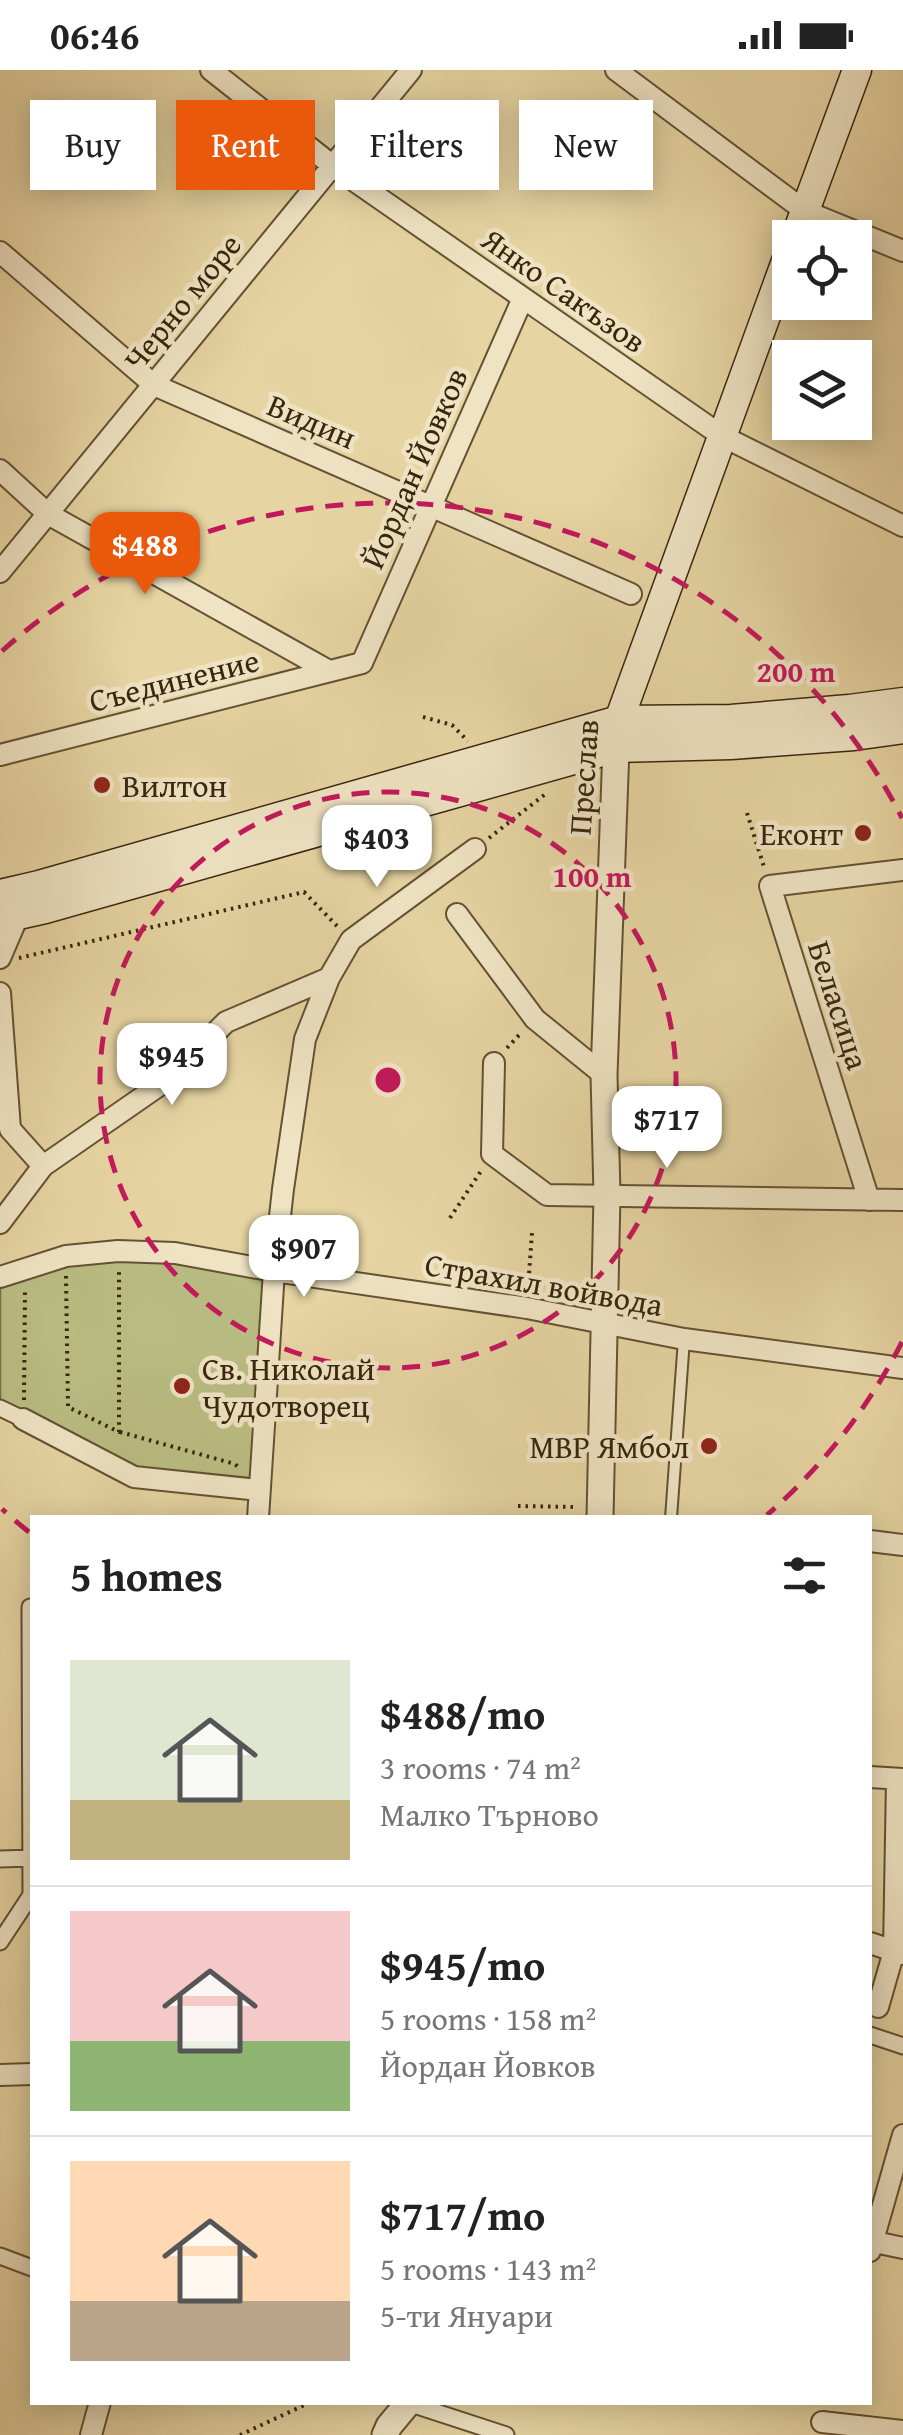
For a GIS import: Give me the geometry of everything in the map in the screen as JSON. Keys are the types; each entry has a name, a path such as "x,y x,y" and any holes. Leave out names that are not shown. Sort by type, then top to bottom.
{"main road":[{"path":"802,220 858,70"},
{"name":"Преслав","path":"617,734 772,299"},
{"path":"0,894 486,758 617,734 903,702"},
{"path":"9,918 548,768 617,734 731,745 903,729"}],"street":[{"name":"Янко Сакъзов","path":"211,70 234,77 333,166 722,436 903,526"},
{"name":"Черно море","path":"0,572 411,70"},
{"path":"616,70 795,220"},
{"path":"872,243 903,251"},
{"name":"Видин","path":"0,252 154,385 631,594"},
{"name":"Йордан Йовков","path":"362,662 522,298"},
{"path":"0,470 48,514 328,671"},
{"name":"Съединение","path":"0,755 362,662"},
{"name":"Преслав","path":"600,1512 605,1322 604,1074 617,734"},
{"path":"258,1515 274,1271 305,1039 329,978 351,940 475,849"},
{"path":"770,886 903,870"},
{"name":"Беласица","path":"770,886 869,1200"},
{"path":"457,914 535,1018 604,1074"},
{"path":"9,918 10,958"},
{"path":"0,1223 43,1166 170,1078 226,1022 329,978"},
{"path":"0,993 10,1129 43,1166"},
{"path":"494,1063 492,1154 548,1195 903,1200"},
{"name":"Страхил войвода","path":"0,1277 66,1256 118,1251 175,1253 527,1308 684,1338 903,1368"},
{"path":"0,1408 134,1477 259,1490"},
{"path":"872,1542 903,1545"},
{"path":"872,1777 900,1779 898,1953 874,2016"},
{"path":"0,1859 30,1858"},
{"path":"0,1942 30,1897"},
{"path":"872,1944 898,1953"},
{"path":"872,2036 903,2046"},
{"path":"0,2075 30,2074"},
{"path":"872,2241 903,2135"},
{"path":"872,2244 903,2248"},
{"path":"0,2256 30,2267"},
{"path":"91,2435 99,2405"},
{"path":"385,2435 405,2405"},
{"path":"413,2405 506,2435"},
{"path":"822,2420 903,2431"}],"lane":[{"path":"671,1515 684,1338"}],"path":[{"path":"423,717 452,725 486,758"},
{"path":"475,849 549,792 548,768"},
{"path":"747,813 770,886"},
{"path":"10,958 304,892 351,940"},
{"path":"494,1063 535,1018"},
{"path":"450,1218 492,1154"},
{"path":"527,1308 532,1233"},
{"path":"118,1251 119,1432"},
{"path":"66,1256 68,1407 119,1432 235,1464"},
{"path":"24,1419 25,1268"},
{"path":"518,1506 600,1512"},
{"path":"240,2435 304,2405"}],"green space":[{"path":"119,1251 274,1271 259,1490 134,1477 0,1408 0,1277"}],"place":[{"name":"Вилтон","path":"102,785"},
{"name":"Еконт","path":"863,833"},
{"name":"Св. Николай Чудотворец","path":"182,1386"},
{"name":"МВР Ямбол","path":"709,1446"}]}
